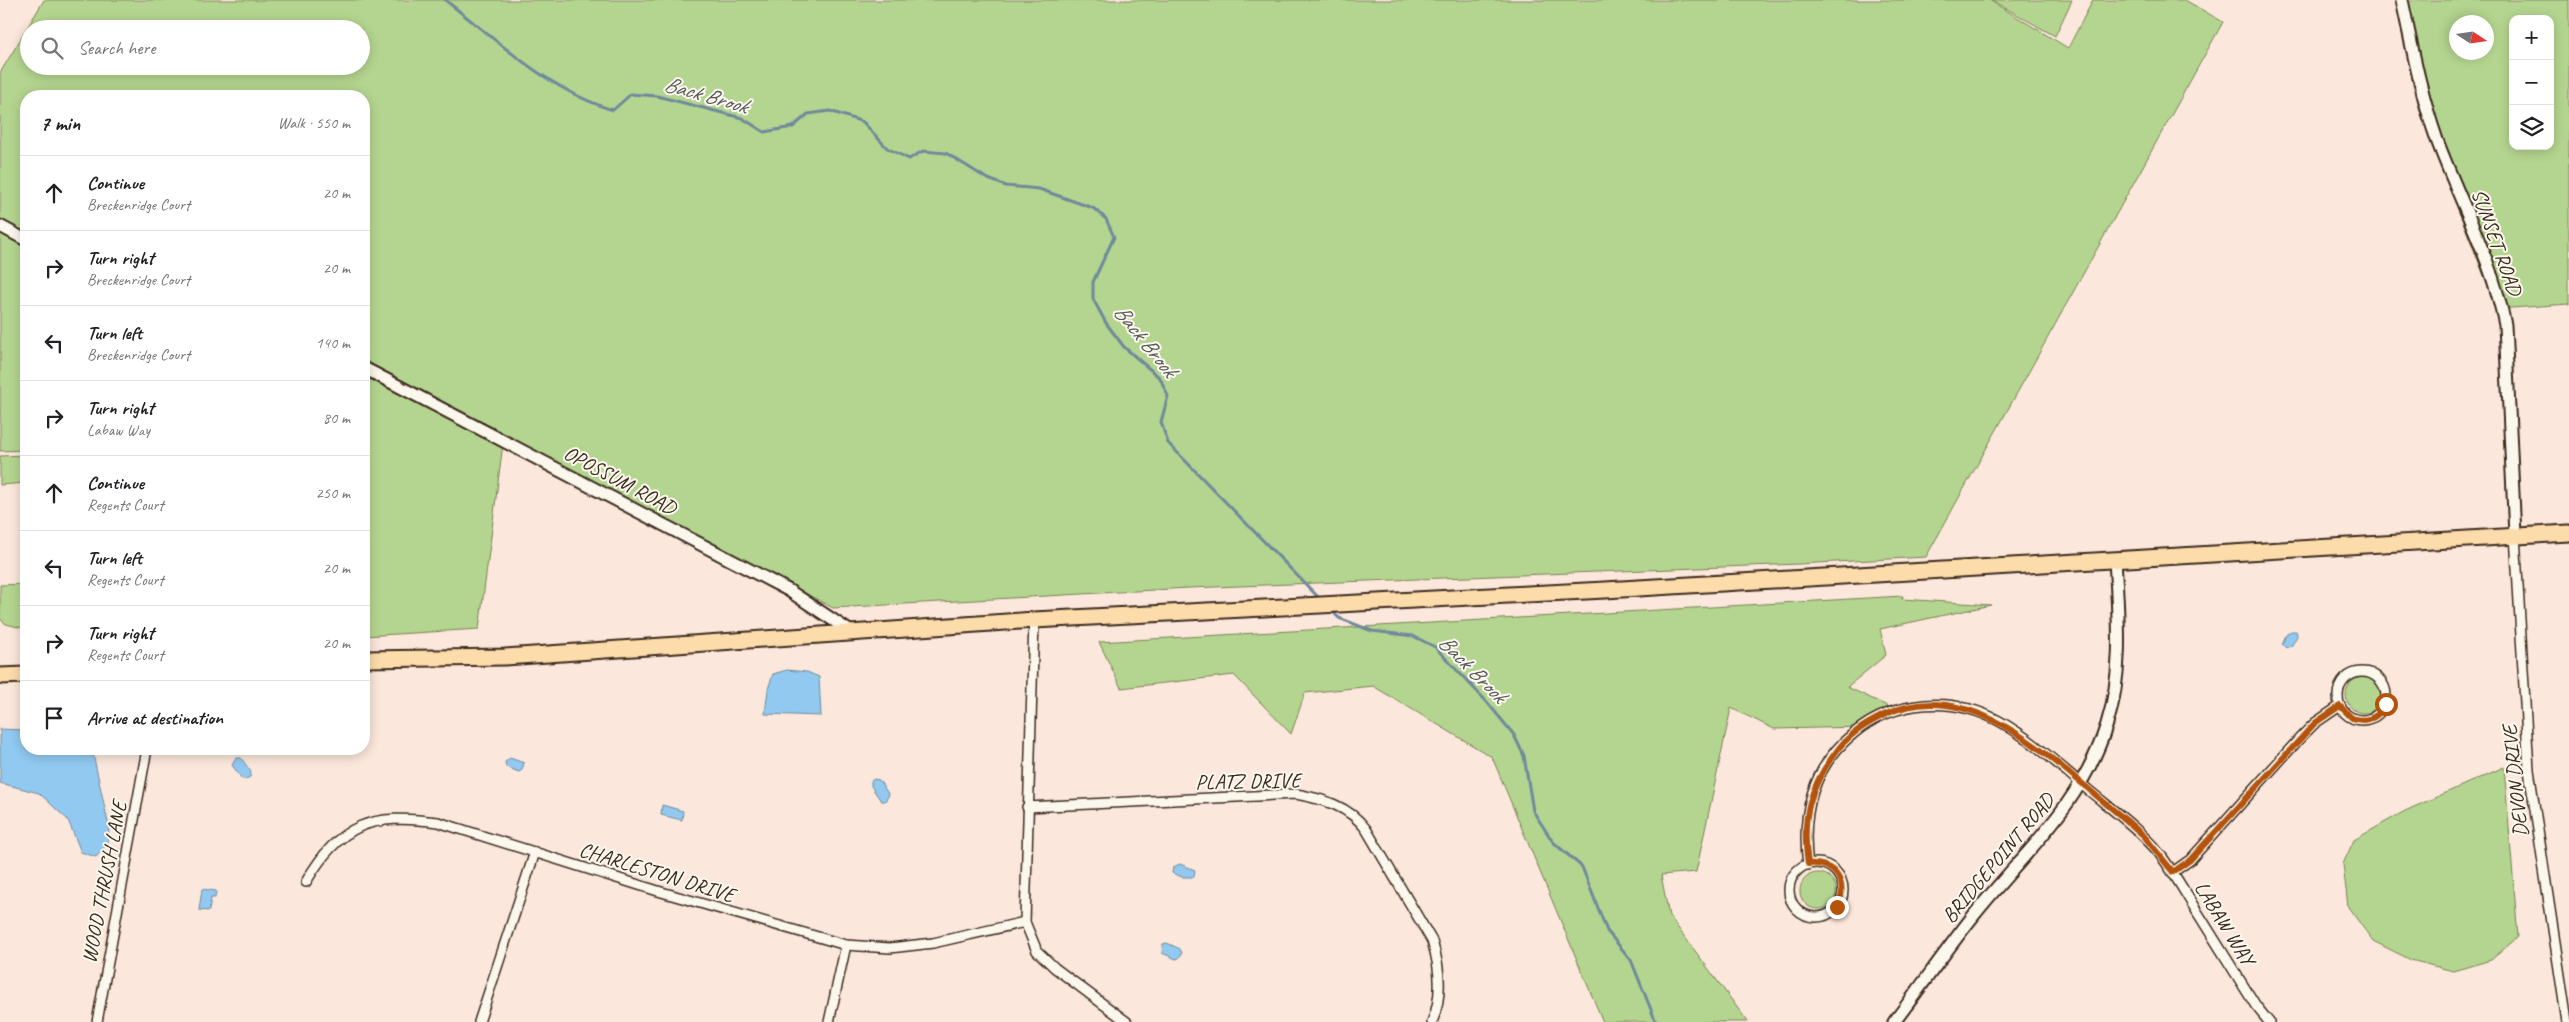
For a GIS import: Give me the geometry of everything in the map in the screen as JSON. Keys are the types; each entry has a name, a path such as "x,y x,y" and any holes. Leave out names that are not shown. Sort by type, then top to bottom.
{"highway":[{"path":"370,659 505,656 854,634 1034,620 1605,590 2569,534"},
{"path":"0,676 20,675"}],"street":[{"name":"SUNSET ROAD","path":"2402,0 2415,62 2437,139 2472,220 2499,293 2505,325 2514,536"},
{"path":"0,226 20,237"},
{"name":"OPOSSUM ROAD","path":"370,371 788,590 854,634"},
{"name":"DEVON DRIVE","path":"2514,536 2529,770 2567,1022"},
{"name":"BRIDGEPOINT ROAD","path":"1894,1022 1973,916 2051,827 2082,784 2107,724 2117,677 2120,649 2115,559"},
{"path":"1034,620 1025,922 1037,951 1055,968 1127,1022"},
{"path":"2368,672 2381,680 2385,687 2386,704 2376,717 2360,720 2352,718 2340,706 2338,699 2341,684 2353,674 2368,672"},
{"name":"LABAW WAY","path":"1808,864 1804,838 1806,816 1812,790 1825,766 1845,740 1864,725 1905,707 1927,704 1952,705 1991,718 2022,737 2144,836 2173,872 2256,1006 2269,1022"},
{"path":"2173,872 2190,860 2301,736 2315,723 2340,706"},
{"name":"WOOD THRUSH LANE","path":"97,1022 146,755"},
{"name":"PLATZ DRIVE","path":"1027,807 1296,794 1316,798 1344,808 1359,819 1366,829 1432,941 1437,957 1440,996 1432,1022"},
{"name":"CHARLESTON DRIVE","path":"306,882 318,860 336,839 351,830 377,821 406,817 438,822 658,891 846,945 890,948 933,943 1025,922"},
{"path":"479,1022 535,852"},
{"path":"1816,863 1832,869 1842,882 1843,891 1837,907 1823,916 1805,915 1792,902 1790,884 1794,876 1808,864 1816,863"},
{"path":"829,1022 846,945"}],"green space":[{"path":"44,0 1989,0 2068,48 2093,0 2185,0 2223,22 1926,557 1799,564 1189,588 833,608 661,516 504,436 479,629 370,636 370,90 20,90 20,450 0,451 0,73 20,40 20,75 370,75 370,20 32,20"},
{"path":"1991,0 2072,0 2055,36"},
{"path":"2397,0 2569,0 2569,304 2497,309 2420,112"},
{"path":"20,455 20,483 0,485 0,456"},
{"path":"20,584 20,628 6,624 0,619 0,585"},
{"path":"1903,596 1902,599 1991,605 1880,629 1886,655 1847,687 1898,711 1864,727 1774,729 1731,708 1696,872 1661,875 1669,916 1748,1022 1603,1022 1492,757 1373,686 1305,693 1291,734 1234,675 1121,688 1099,642"},
{"path":"2364,677 2371,678 2377,682 2381,688 2381,702 2377,708 2371,712 2364,713 2357,712 2351,708 2347,702 2346,695 2347,688 2351,682 2357,678"},
{"path":"2504,767 2518,937 2491,960 2453,971 2411,960 2373,941 2348,907 2343,864 2354,840 2405,811"},
{"path":"1818,873 1825,874 1831,878 1835,884 1835,898 1831,904 1825,908 1818,909 1811,908 1805,904 1801,898 1800,891 1801,884 1805,878 1811,874"}],"water":[{"path":"2291,631 2295,631 2297,636 2292,645 2286,648 2282,644 2286,635"},
{"path":"787,670 807,672 819,677 821,716 765,714 768,689 773,674"},
{"path":"0,729 20,730 20,755 93,755 109,827 108,843 96,857 81,852 68,820 39,793 0,783"},
{"path":"236,758 241,758 251,772 250,777 242,779 232,765"},
{"path":"510,758 524,763 522,770 519,772 506,767 505,762"},
{"path":"874,779 879,780 889,795 885,801 881,801 871,786 871,781"},
{"path":"662,805 683,811 682,820 661,815"},
{"path":"1180,864 1195,870 1194,877 1182,877 1172,873 1173,867"},
{"path":"202,889 216,891 215,898 211,898 209,911 199,910"},
{"path":"1167,943 1180,949 1182,953 1179,958 1176,959 1162,953 1163,944"}],"waterway":[{"name":"Back Brook","path":"445,0 524,63 545,77 567,90 613,110 631,94 657,96 742,118 764,132 793,127 808,114 830,111 863,122 887,148 909,159 923,151 946,153 986,178 1006,186 1039,189 1093,208 1106,219 1114,237 1093,282 1093,299 1106,323 1124,347 1160,378 1168,396 1161,422 1168,443 1321,600"},
{"name":"Back Brook","path":"1331,610 1339,618 1372,631 1413,636 1435,647 1487,702 1514,735 1524,756 1533,811 1553,842 1582,867 1607,931 1631,960 1656,1022"}],"route":[{"path":"1837,907 1843,891 1842,882 1838,875 1825,865 1808,864 1804,838 1806,816 1812,790 1825,766 1845,740 1864,725 1892,711 1927,704 1952,705 1982,714 2000,722 2022,737 2126,820 2144,836 2173,872 2190,860 2301,736 2315,723 2340,706 2352,718 2368,720 2376,717 2386,704"}]}
